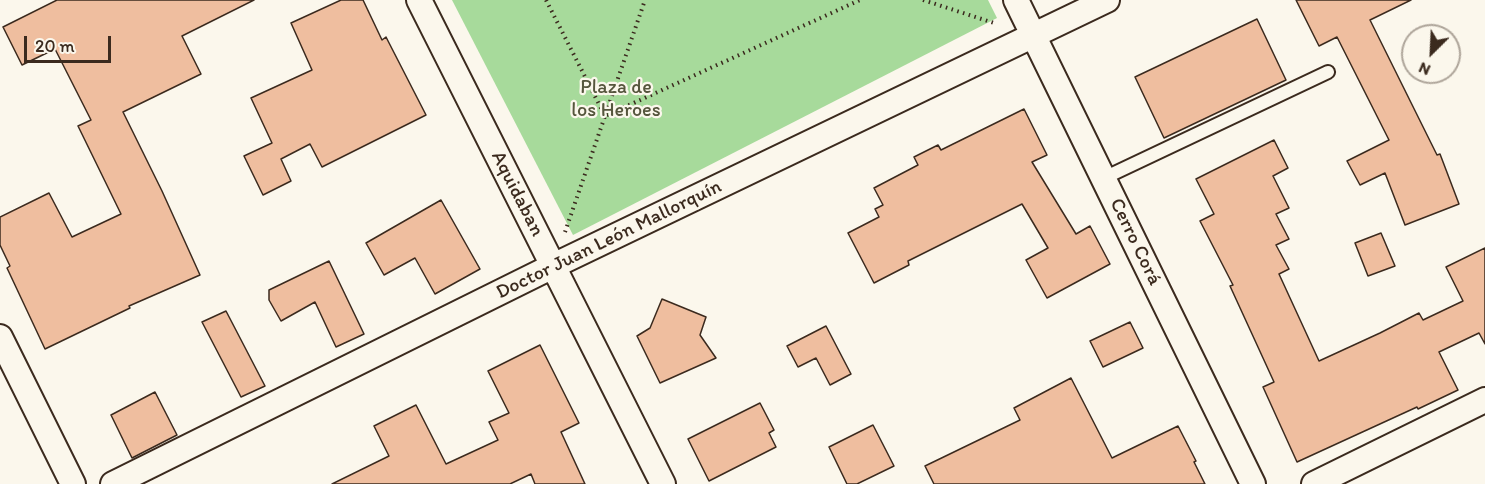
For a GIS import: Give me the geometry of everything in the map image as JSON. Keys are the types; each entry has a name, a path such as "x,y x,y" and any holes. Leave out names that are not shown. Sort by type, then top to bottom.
{"street":[{"name":"Aquidaban","path":"419,0 663,484"},
{"name":"Cerro Corá","path":"1016,0 1253,484"},
{"name":"Doctor Juan León Mallorquín","path":"113,484 553,266 1107,0"},
{"path":"0,337 73,484"},
{"path":"1314,484 1485,400"}],"lane":[{"path":"1104,178 1328,72"}],"path":[{"path":"546,0 605,116"},
{"path":"553,266 645,0"},
{"path":"605,116 860,0"},
{"path":"923,0 1035,36"}],"green space":[{"name":"Plaza de los Heroes","path":"452,0 988,0 997,18 573,235"}],"building":[{"path":"57,0 254,0 182,36 201,74 123,112 200,275 129,306 130,308 45,349 7,268 10,266 0,245 0,217 49,193 72,237 121,214 78,126 91,120 55,49 22,65 3,27"},
{"path":"341,0 363,0 382,40 386,37 426,115 322,167 310,144 281,159 291,181 263,195 244,156 272,143 251,98 312,70 291,23"},
{"path":"1296,0 1411,0 1370,20 1437,155 1440,154 1459,204 1405,225 1385,173 1360,185 1347,161 1389,140 1337,37 1319,46"},
{"path":"1257,19 1286,80 1164,138 1135,77"},
{"path":"1024,109 1047,155 1032,162 1076,234 1090,226 1110,264 1047,298 1026,260 1048,248 1022,204 908,261 909,265 874,283 848,233 879,217 875,209 883,205 874,188 918,165 914,157 938,145 941,150"},
{"path":"1274,140 1288,168 1273,176 1289,208 1276,214 1289,239 1276,245 1289,269 1279,274 1319,361 1419,313 1423,320 1463,301 1446,267 1485,248 1485,344 1479,333 1439,352 1458,390 1297,462 1263,387 1274,382 1230,286 1233,285 1200,221 1214,214 1196,179"},
{"path":"441,200 480,269 435,294 415,258 384,275 366,243"},
{"path":"1381,233 1395,266 1368,276 1355,243"},
{"path":"329,261 364,334 336,347 315,302 281,321 269,300 269,290"},
{"path":"662,299 706,317 700,335 716,358 660,383 637,336 650,328"},
{"path":"226,311 265,386 241,397 202,322"},
{"path":"1130,322 1143,348 1103,367 1090,341"},
{"path":"826,326 851,374 830,385 816,358 798,367 787,346"},
{"path":"540,345 579,423 561,432 585,484 535,484 531,474 510,484 332,484 389,456 374,426 416,405 446,464 498,440 489,422 509,413 488,371"},
{"path":"1071,378 1112,458 1178,426 1205,484 934,484 925,466 1020,420 1014,408"},
{"path":"155,392 177,435 132,458 111,415"},
{"path":"760,403 774,430 769,433 776,447 709,481 688,439"},
{"path":"873,425 894,466 857,484 847,484 829,447"}]}
